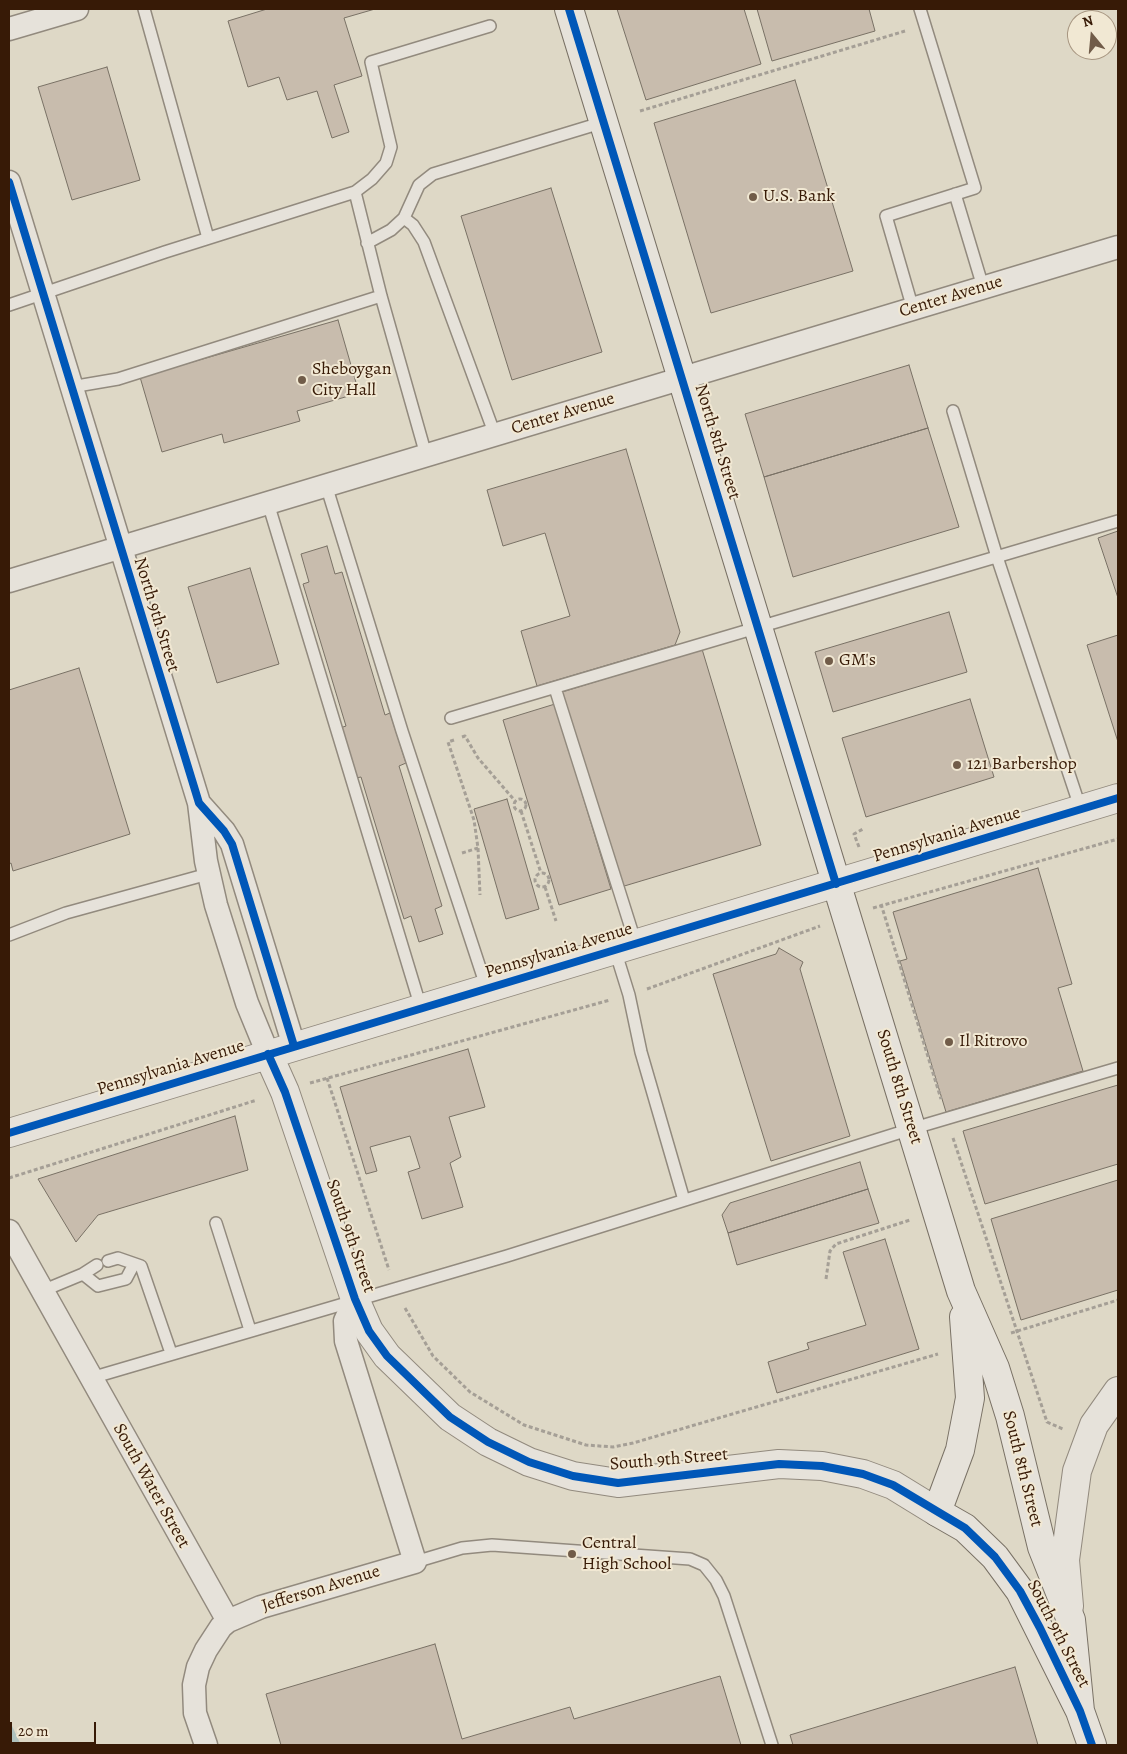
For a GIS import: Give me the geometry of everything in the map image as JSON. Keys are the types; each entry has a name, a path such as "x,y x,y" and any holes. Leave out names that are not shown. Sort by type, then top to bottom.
{"street":[{"path":"9,29 77,9"},
{"name":"North 8th Street","path":"569,9 836,884"},
{"name":"North 9th Street","path":"9,182 119,548 199,803 208,874 244,994 268,1054"},
{"name":"Center Avenue","path":"9,581 1118,247"},
{"name":"Pennsylvania Avenue","path":"9,1133 1118,798"},
{"name":"North 9th Street","path":"199,803 224,830 232,844 294,1046"},
{"name":"South 8th Street","path":"836,884 961,1291 975,1343 970,1398 960,1450 938,1512"},
{"name":"South 9th Street","path":"268,1054 285,1092 355,1299 369,1331 382,1350 416,1386 450,1417 488,1442 529,1462 573,1476 618,1483 779,1464 822,1466 863,1474 893,1485 965,1528 995,1557 1020,1591 1080,1711"},
{"name":"South Water Street","path":"9,1231 228,1621"},
{"name":"South 9th Street","path":"355,1299 345,1321 346,1341 415,1562"},
{"name":"South 8th Street","path":"975,1343 995,1368 1010,1416 1042,1547 1071,1620"},
{"path":"1092,1745 1080,1711 1065,1560 1077,1470 1094,1425 1118,1391"},
{"name":"Jefferson Avenue","path":"228,1621 261,1607 415,1562"},
{"path":"206,1745 195,1713 195,1678 211,1639 228,1621"}],"lane":[{"path":"144,9 208,238"},
{"path":"914,309 886,216 975,188 920,9"},
{"path":"9,305 208,238 355,192 372,180 386,163 391,147 371,62 490,26"},
{"path":"367,243 390,230 404,218 420,185 433,174 604,122"},
{"path":"355,192 381,296 426,455"},
{"path":"955,194 983,287"},
{"path":"404,218 413,225 424,242 495,435"},
{"path":"71,387 118,379 381,296"},
{"path":"953,411 997,558 1081,810"},
{"path":"326,485 402,731 487,989"},
{"path":"268,503 421,1008"},
{"path":"451,718 758,629 1118,521"},
{"path":"555,688 625,947 629,995 641,1052 684,1200"},
{"path":"9,935 78,909 208,874"},
{"path":"91,1378 395,1288 911,1129 1118,1068"},
{"path":"216,1224 250,1330"},
{"path":"42,1291 118,1258 141,1266 171,1353"},
{"path":"83,1274 98,1286 126,1279 134,1264"},
{"path":"415,1562 462,1548 492,1545 690,1559 704,1565 716,1580 724,1596 772,1745"}],"path":[{"path":"640,111 925,25"},
{"path":"480,898 478,848 474,820 448,742 465,736 478,758 516,802"},
{"path":"516,802 521,799 525,801 524,811 541,873"},
{"path":"516,802 514,805 516,809 524,811"},
{"path":"863,829 854,834 882,906 947,1119 1047,1422 1087,1440"},
{"path":"9,1178 327,1078 629,995 847,917 1118,839"},
{"path":"541,873 546,873 550,879 545,887 538,886 536,882 537,875 541,873"},
{"path":"545,887 556,920"},
{"path":"327,1078 395,1288 410,1320 433,1356 470,1392 524,1425 586,1445 612,1447 633,1443 1118,1300"},
{"path":"826,1279 830,1250 836,1244 937,1212"}],"shaded area":[{"path":"9,1720 12,1726 21,1745 9,1745"}],"building":[{"path":"267,9 375,9 344,18 362,76 334,85 349,132 332,138 317,91 287,100 279,77 248,87 228,21"},
{"path":"617,9 744,9 761,64 646,100"},
{"path":"757,9 869,9 875,31 772,61"},
{"path":"107,67 140,180 72,200 38,87"},
{"name":"U.S. Bank","path":"795,80 853,271 711,313 654,123"},
{"path":"551,188 602,352 512,380 461,216"},
{"path":"338,320 359,393 297,411 300,421 224,443 222,434 162,452 140,377"},
{"path":"909,365 928,428 764,477 745,414"},
{"path":"928,428 959,527 793,577 764,477"},
{"path":"626,449 680,632 675,645 537,686 521,631 570,616 545,533 503,546 487,490"},
{"path":"1118,531 1118,598 1098,538"},
{"path":"327,546 335,574 342,572 385,715 390,713 406,763 399,766 442,906 435,909 443,934 419,942 411,916 404,919 361,777 356,778 340,728 346,726 303,584 309,582 301,554"},
{"path":"250,568 279,664 217,683 188,587"},
{"path":"949,612 967,672 833,712 815,652"},
{"path":"1118,635 1118,742 1087,645"},
{"path":"702,649 761,845 621,887 562,692"},
{"path":"79,668 130,834 13,871 11,863 9,864 9,690"},
{"path":"970,699 994,777 866,817 842,738"},
{"path":"555,704 611,889 559,905 503,720"},
{"path":"507,799 539,909 506,919 474,809"},
{"path":"1038,868 1072,984 1058,988 1083,1071 946,1112 900,961 907,959 893,912"},
{"path":"779,948 803,962 800,969 850,1136 771,1161 713,974 776,954"},
{"path":"468,1049 485,1107 449,1117 461,1157 450,1163 463,1207 422,1219 408,1172 420,1168 410,1136 370,1147 377,1171 366,1174 340,1087"},
{"path":"1118,1085 1118,1164 985,1204 963,1131"},
{"path":"235,1116 248,1170 98,1215 76,1242 38,1179"},
{"path":"860,1162 868,1189 728,1233 722,1215 730,1203"},
{"path":"1118,1180 1118,1290 1021,1320 991,1219"},
{"path":"868,1189 879,1223 737,1265 728,1233"},
{"path":"885,1239 919,1349 777,1393 768,1362 809,1349 807,1343 866,1325 843,1252"},
{"path":"435,1644 462,1739 570,1707 574,1719 720,1676 741,1745 281,1745 266,1694"},
{"path":"1015,1667 1038,1745 793,1745 790,1735"}],"cycle path":[{"path":"569,9 836,884"},
{"path":"9,182 199,803 224,831 232,844 294,1046"},
{"path":"9,1133 1118,798"},
{"path":"268,1054 285,1092 355,1299 369,1331 387,1356 450,1417 488,1442 529,1462 573,1476 618,1483 779,1464 822,1466 863,1474 893,1485 965,1528 995,1557 1020,1591 1040,1628 1080,1711 1092,1745"}],"place":[{"name":"U.S. Bank","path":"753,197"},
{"name":"Sheboygan City Hall","path":"302,380"},
{"name":"GM's","path":"829,661"},
{"name":"121 Barbershop","path":"957,765"},
{"name":"Il Ritrovo","path":"949,1042"},
{"name":"Central High School","path":"572,1554"}]}
